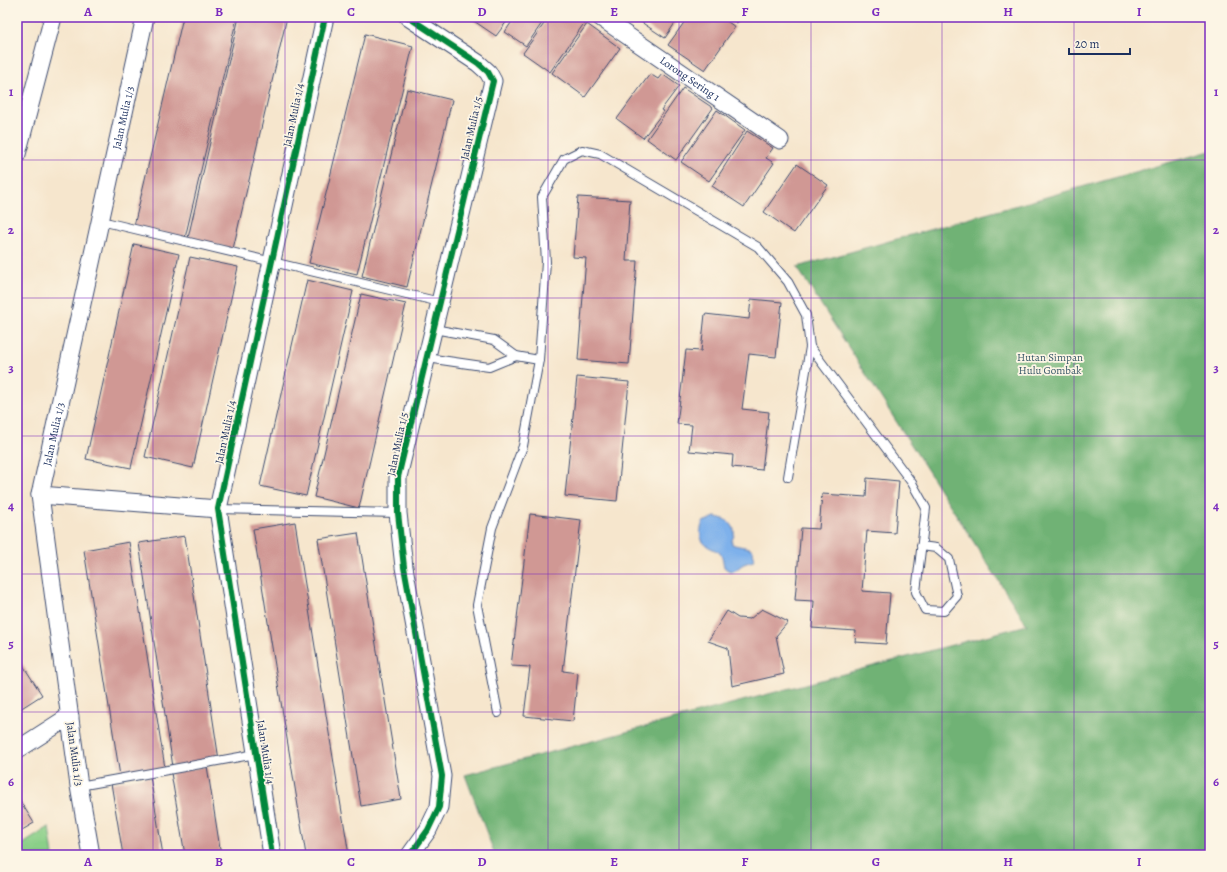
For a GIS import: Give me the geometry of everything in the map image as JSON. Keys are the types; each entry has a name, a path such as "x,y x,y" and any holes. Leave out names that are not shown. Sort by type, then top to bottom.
{"street":[{"path":"17,154 53,17"},
{"name":"Jalan Mulia 1/3","path":"91,855 79,786 40,495 145,17"},
{"name":"Jalan Mulia 1/4","path":"272,855 218,509 325,17"},
{"name":"Jalan Mulia 1/5","path":"408,17 478,63 488,72 493,81 398,477 398,514 404,567 442,776 439,807 428,830 410,855"},
{"name":"Lorong Sering 1","path":"600,17 780,140"},
{"path":"40,495 218,509"},
{"path":"17,750 70,716"}],"lane":[{"path":"498,712 476,605 492,528 523,446 539,360 546,262 542,197 564,159 582,150 600,154 758,247 788,282 806,315 810,347 788,477"},
{"path":"100,221 440,302"},
{"path":"434,329 494,340 516,356 539,360"},
{"path":"810,347 912,483 926,508 916,592 925,610 944,611 957,596 949,559 936,548 922,546"},
{"path":"427,358 489,367 516,356"},
{"path":"218,509 398,514"},
{"path":"79,786 256,754"}],"green space":[{"name":"Hutan Simpan Hulu Gombak","path":"1210,151 1210,855 495,855 465,775 1027,625 797,267"},
{"path":"49,827 53,855 17,855 17,848"}],"water":[{"path":"715,517 725,520 731,524 734,531 732,544 753,550 753,561 744,564 733,571 727,570 724,567 720,554 705,544 701,538 701,526 703,522"}],"building":[{"path":"183,17 237,17 185,238 134,226"},
{"path":"239,17 287,17 233,249 188,238"},
{"path":"468,17 510,17 496,36"},
{"path":"515,17 533,17 542,23 526,46 505,32"},
{"path":"549,17 578,17 585,22 550,72 523,53"},
{"path":"622,17 636,17 631,23"},
{"path":"640,17 679,17 665,38 638,20"},
{"path":"688,17 721,17 735,27 705,70 668,45"},
{"path":"727,17 741,17 737,23"},
{"path":"587,24 620,48 585,97 552,73"},
{"path":"365,34 413,46 357,274 309,263"},
{"path":"650,74 658,79 662,74 679,86 661,110 664,111 643,138 617,119"},
{"path":"683,88 713,108 676,160 647,139"},
{"path":"407,89 452,100 407,287 362,276"},
{"path":"717,110 745,130 709,181 681,162"},
{"path":"747,131 773,148 766,158 774,163 744,207 712,186"},
{"path":"797,164 828,185 794,233 764,212"},
{"path":"578,197 630,200 626,261 637,261 629,364 578,360 586,258 573,257"},
{"path":"134,244 179,254 131,468 86,459"},
{"path":"190,257 238,267 193,468 145,457"},
{"path":"307,280 353,291 306,496 260,486"},
{"path":"361,294 406,304 359,508 314,497"},
{"path":"751,299 782,302 776,357 749,354 742,409 769,412 762,470 732,467 733,455 689,451 692,425 677,424 686,350 701,351 705,314 749,319"},
{"path":"577,377 629,382 617,501 565,496"},
{"path":"867,478 899,481 895,533 867,531 862,591 890,593 886,644 855,642 856,631 812,628 814,601 795,600 801,528 819,529 822,494 866,497"},
{"path":"530,514 581,520 563,671 578,673 573,721 524,716 530,667 511,666"},
{"path":"295,522 349,855 306,855 271,641 253,529"},
{"path":"358,533 401,799 361,806 318,539"},
{"path":"185,536 219,760 173,767 139,543"},
{"path":"129,542 165,768 120,776 84,550"},
{"path":"762,609 788,622 776,636 784,674 732,686 728,648 708,641 727,611 738,618 750,619"},
{"path":"17,656 42,695 17,711"},
{"path":"207,766 221,855 185,855 171,773"},
{"path":"150,776 163,855 123,855 111,783"},
{"path":"17,796 34,823 17,833"}],"cycle path":[{"path":"272,855 218,509 325,17"},
{"path":"408,17 478,63 488,72 493,81 398,477 398,513 404,567 442,776 439,807 428,830 410,855"}]}
